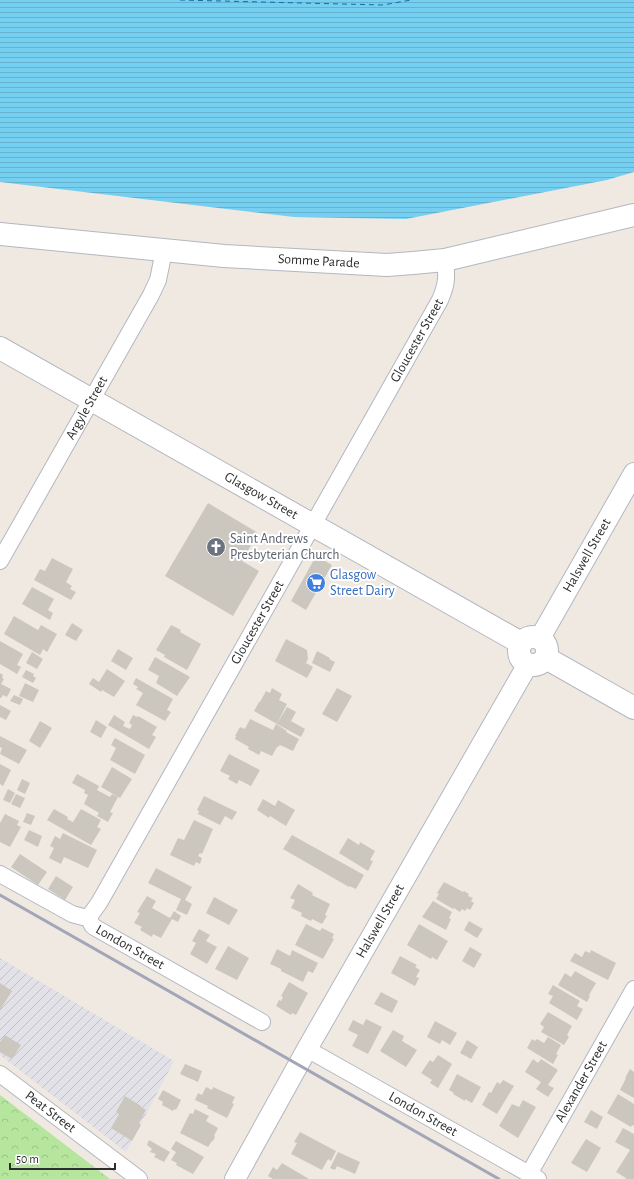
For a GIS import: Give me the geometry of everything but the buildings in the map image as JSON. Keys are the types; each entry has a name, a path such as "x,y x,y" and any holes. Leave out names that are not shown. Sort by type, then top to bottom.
{"main road":[{"name":"Somme Parade","path":"0,234 224,256 387,265 445,260 634,215"},
{"name":"Glasgow Street","path":"0,348 634,708"}],"street":[{"name":"Argyle Street","path":"0,561 158,280 164,250"},
{"name":"Gloucester Street","path":"88,916 99,903 440,300 447,281 445,260"},
{"name":"Halswell Street","path":"235,1179 307,1049 634,473"},
{"name":"London Street","path":"0,874 72,914 83,917 88,916 94,927 262,1022"},
{"name":"Alexander Street","path":"534,1176 634,989"},
{"name":"London Street","path":"307,1049 534,1176"},
{"name":"Peat Street","path":"0,1074 139,1179"}],"shaded area":[{"path":"0,958 174,1061 126,1152 0,1055"}],"green space":[{"path":"0,1095 110,1179 0,1179"}],"water":[{"path":"0,0 634,0 634,172 607,180 406,219 294,217 0,182"}],"ferry route":[{"path":"180,0 383,5 411,0"}],"railway":[{"path":"0,895 499,1179"}],"place":[{"name":"Saint Andrews Presbyterian Church","path":"216,547"},
{"name":"Glasgow Street Dairy","path":"316,583"}]}
